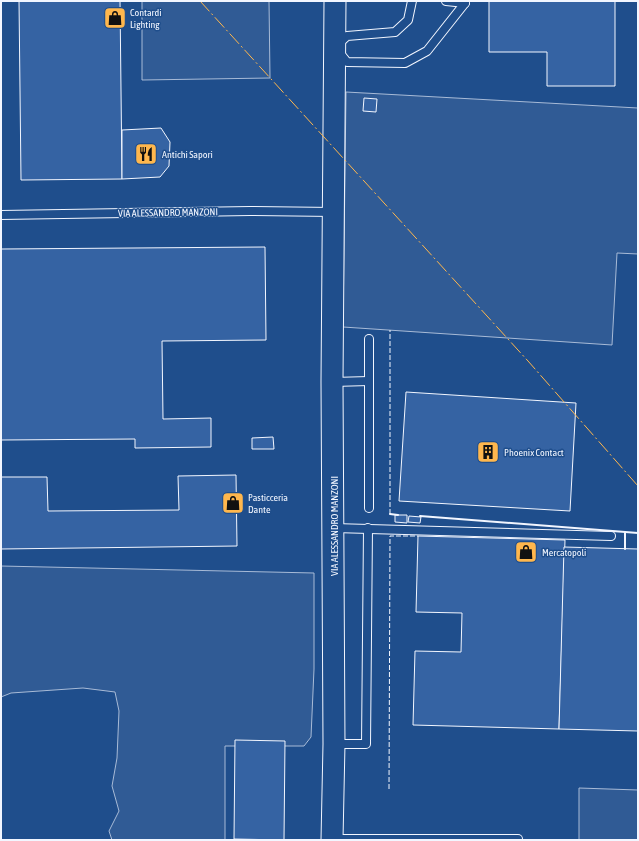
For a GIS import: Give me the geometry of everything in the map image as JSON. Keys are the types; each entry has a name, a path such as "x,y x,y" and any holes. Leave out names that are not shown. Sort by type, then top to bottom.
{"main road":[{"name":"VIA ALESSANDRO MANZONI","path":"332,839 334,744 332,382 335,212 335,1"}],"lane":[{"path":"412,1 408,20 395,32 347,36 335,47 347,62 405,63 427,51 465,2"},
{"path":"446,1 465,2"},
{"name":"VIA ALESSANDRO MANZONI","path":"1,215 250,211 335,212"},
{"path":"369,339 369,508"},
{"path":"332,382 369,381"},
{"path":"334,528 611,536"},
{"path":"334,744 366,744 368,528"},
{"path":"332,839 518,839"}],"shaded area":[{"path":"142,1 269,1 270,78 142,80"},
{"path":"346,92 638,108 638,254 617,253 612,345 343,327"},
{"path":"1,566 314,573 314,669 311,737 304,746 225,746 225,840 112,840 109,831 119,811 112,786 117,758 119,711 115,692 83,688 11,693 1,697"},
{"path":"579,788 638,790 638,840 579,840"}],"building":[{"path":"19,1 120,1 122,179 21,180"},
{"path":"489,1 615,1 615,86 547,86 547,52 489,52"},
{"path":"364,98 377,99 376,112 363,111"},
{"name":"Antichi Sapori","path":"161,128 170,142 169,166 160,177 122,179 122,130"},
{"path":"265,247 266,340 162,341 163,419 211,418 211,447 135,448 135,439 1,440 1,249"},
{"name":"Phoenix Contact","path":"406,392 576,403 570,511 399,501"},
{"path":"273,437 274,449 252,449 252,438"},
{"path":"236,475 237,546 1,549 1,477 47,477 48,511 179,510 178,476"},
{"path":"395,515 407,515 407,523 395,522"},
{"path":"409,516 421,517 420,523 408,522"},
{"path":"418,536 565,540 559,729 413,725 415,651 461,652 462,613 416,612"},
{"path":"564,547 638,549 638,731 559,729"},
{"path":"235,740 285,741 284,840 234,839"}],"fence":[{"path":"390,330 390,514"},
{"path":"389,789 390,536 418,536"}],"wall":[{"path":"390,514 398,515"},
{"path":"420,516 638,533"},
{"path":"625,532 625,549"}],"power":[{"path":"200,1 528,361 638,486"}],"place":[{"name":"Contardi Lighting","path":"115,18"},
{"name":"Antichi Sapori","path":"146,154"},
{"name":"Phoenix Contact","path":"488,452"},
{"name":"Pasticceria Dante","path":"233,503"},
{"name":"Mercatopoli","path":"526,552"}]}
